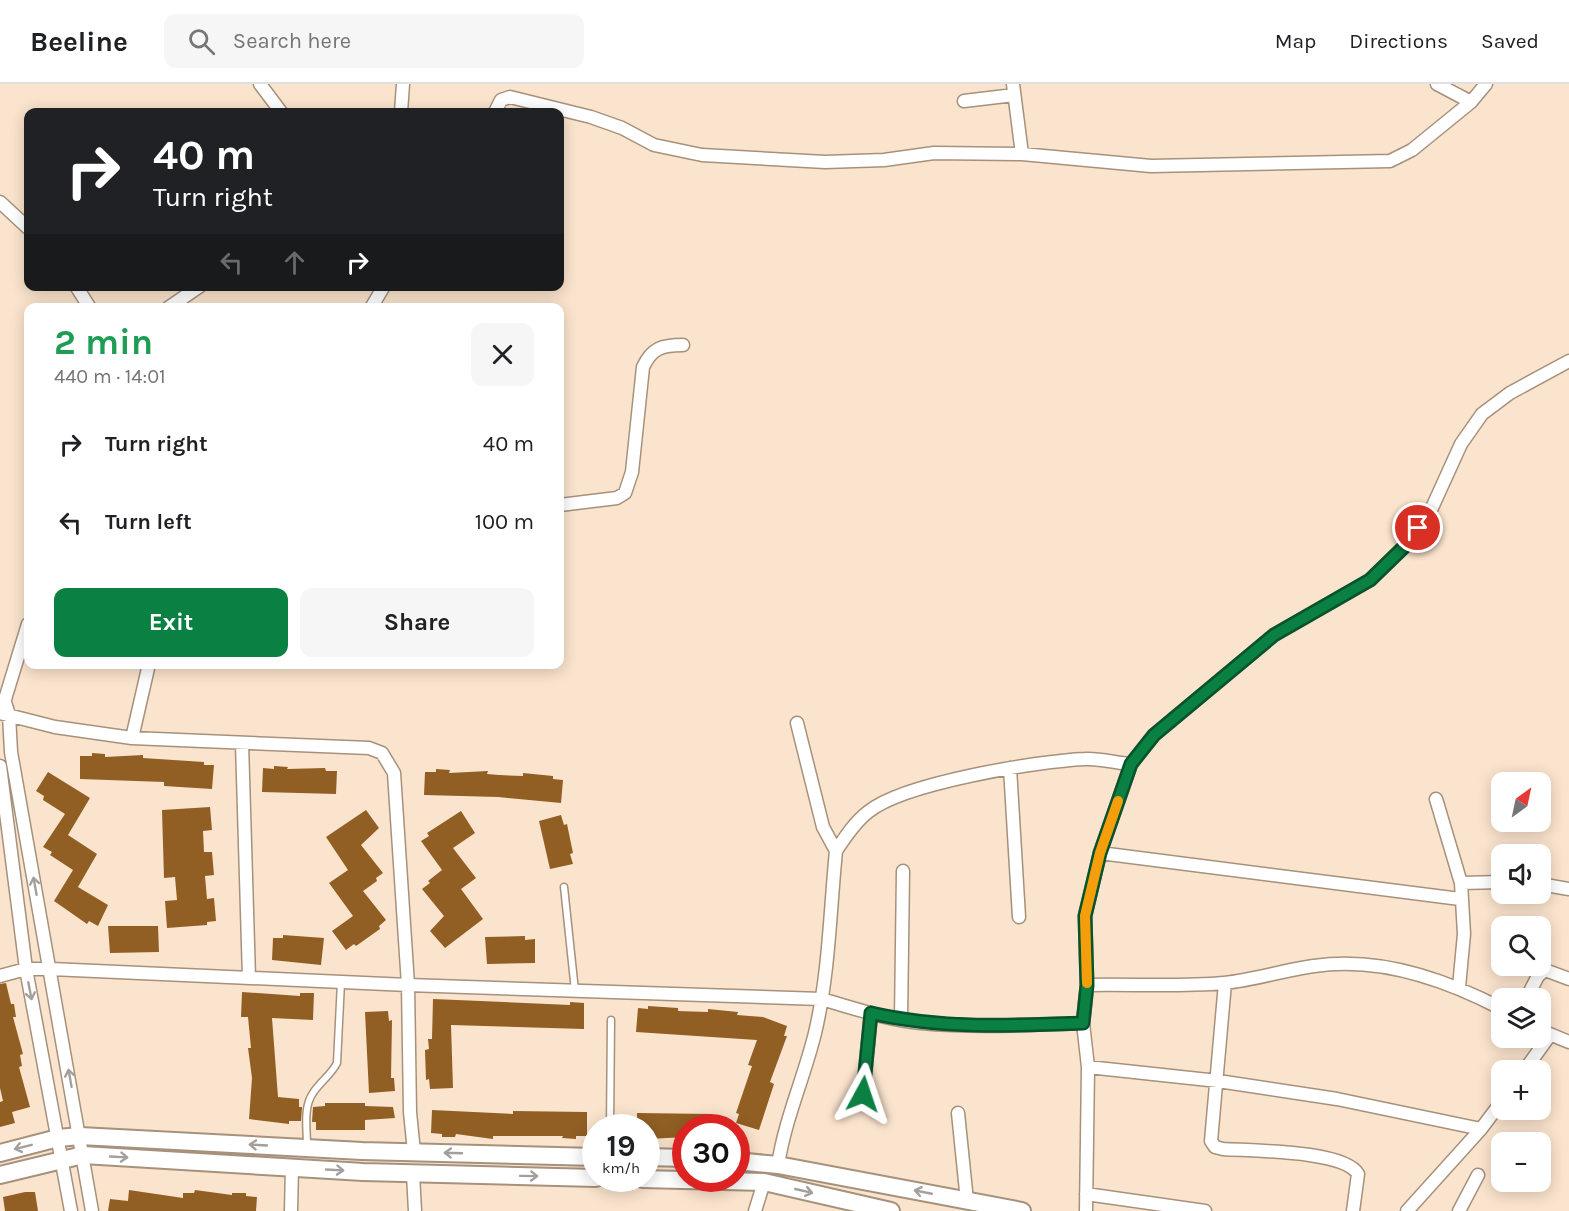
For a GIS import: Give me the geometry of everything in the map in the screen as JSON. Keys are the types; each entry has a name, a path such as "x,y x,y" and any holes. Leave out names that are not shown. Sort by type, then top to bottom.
{"street":[{"path":"260,84 278,108"},
{"path":"402,108 403,84"},
{"path":"1437,84 1471,102"},
{"path":"564,110 622,128 654,145 702,156 825,162 884,160 934,153 1022,154 1151,166 1390,161 1412,150 1471,102 1486,84"},
{"path":"964,101 1013,89 1022,154"},
{"path":"497,108 501,100 510,97 555,108"},
{"path":"0,202 24,224"},
{"path":"175,303 193,291"},
{"path":"564,505 617,498 625,493 632,472 643,367 650,354 664,345 683,345"},
{"path":"1086,1211 1088,1067 1083,1023 1087,985 1085,916 1100,853 1131,764 1154,735 1274,635 1370,580 1405,546 1431,510 1461,444 1482,414 1510,393 1569,361"},
{"path":"24,638 3,712 5,752 51,969 92,1211"},
{"path":"132,738 148,669"},
{"path":"3,712 55,727 132,738 369,748 382,753 394,773 408,985 410,1112 414,1152"},
{"path":"797,723 822,827 836,851"},
{"path":"242,743 249,978"},
{"path":"777,1165 783,1131 814,1034 821,999 836,851 848,833 868,812 886,800 1010,768 1087,759 1131,764"},
{"path":"0,766 26,969 71,1211"},
{"path":"1010,768 1019,917"},
{"path":"1436,799 1461,883 1464,934 1459,987"},
{"path":"1100,853 1461,899"},
{"path":"901,1020 903,871"},
{"path":"1461,883 1491,882"},
{"path":"1551,886 1569,889"},
{"path":"1087,985 1225,982 1316,965 1359,964 1402,970 1459,987 1491,1003"},
{"path":"0,976 26,969 51,969 408,985 821,999 871,1013 921,1023 1027,1025 1083,1023"},
{"path":"1532,988 1538,976 1545,970 1569,979"},
{"path":"1225,982 1211,1141 1215,1147 1330,1158 1354,1167 1358,1174 1353,1211"},
{"path":"863,1094 871,1013"},
{"path":"1551,1035 1569,1042"},
{"path":"1088,1067 1218,1081 1336,1099 1481,1128"},
{"path":"957,1113 967,1201"},
{"path":"1407,1211 1491,1115"},
{"path":"0,1153 58,1138 80,1136 307,1148 582,1157"},
{"path":"362,1150 363,1172"},
{"path":"0,1175 83,1155 363,1172 582,1178"},
{"path":"750,1162 777,1165 1022,1211"},
{"path":"291,1211 292,1167"},
{"path":"413,1174 416,1211"},
{"path":"1459,1211 1478,1175"},
{"path":"750,1182 764,1182 891,1211"},
{"path":"755,1211 764,1182"},
{"path":"1086,1194 1205,1211"}],"lane":[{"path":"564,887 575,991"},
{"path":"307,1148 308,1105 313,1093 331,1074 337,1063 341,982"},
{"path":"610,1114 611,1020"}],"building":[{"path":"92,753 105,754 105,757 143,755 143,758 204,762 204,765 214,765 212,789 164,786 164,782 80,779 80,756 92,756"},
{"path":"274,766 288,767 287,769 325,768 326,771 337,771 336,794 262,792 263,768 274,769"},
{"path":"436,769 450,770 449,773 488,771 487,774 523,776 523,773 553,776 553,779 563,780 561,803 498,797 424,795 425,772 436,772"},
{"path":"48,772 90,798 68,835 97,854 78,887 108,905 98,926 89,921 87,924 54,901 73,870 50,855 52,852 43,847 65,814 43,800 44,796 36,791"},
{"path":"210,807 212,830 203,831 204,852 212,852 214,875 205,876 207,899 214,898 216,921 207,922 207,925 167,928 165,901 177,900 175,877 164,878 162,810"},
{"path":"366,810 379,828 361,845 383,873 376,878 377,881 363,891 386,920 379,926 380,929 356,946 354,944 346,950 332,931 353,916 329,883 348,870 326,837"},
{"path":"461,811 475,833 453,848 476,878 461,889 483,919 445,948 430,931 444,916 422,889 442,870 421,841 429,836 427,833"},
{"path":"561,815 564,825 567,824 573,864 550,869 539,821"},
{"path":"108,926 158,926 159,952 110,953"},
{"path":"283,935 324,938 321,965 272,960 273,938 283,938"},
{"path":"525,936 525,940 535,939 535,963 487,964 485,937"},
{"path":"6,983 11,1004 14,1004 16,1017 13,1017 23,1054 20,1055 22,1066 19,1067 30,1107 12,1112 15,1123 0,1127 0,1102 3,1101 0,1088 0,984"},
{"path":"242,992 300,996 300,993 314,993 313,1020 272,1018 278,1097 299,1099 299,1107 302,1107 301,1121 289,1121 289,1124 249,1119 252,1078 248,1048 251,1048 248,1017 241,1017"},
{"path":"433,999 570,1005 570,1002 584,1003 584,1029 451,1025 453,1088 430,1089 429,1079 426,1080 425,1050 429,1049 428,1039 432,1039"},
{"path":"648,1006 678,1008 678,1011 708,1012 708,1009 738,1012 737,1015 763,1017 787,1026 784,1036 787,1036 770,1082 774,1084 759,1130 750,1127 750,1114 736,1113 752,1066 748,1065 757,1040 636,1032 638,1008 648,1009"},
{"path":"388,1011 389,1021 392,1020 391,1078 394,1078 395,1091 369,1093 365,1012"},
{"path":"325,1103 365,1103 365,1106 393,1107 395,1118 365,1120 365,1130 316,1130 316,1122 312,1122 313,1107 325,1106"},
{"path":"432,1110 513,1114 513,1111 587,1112 587,1114 582,1114 582,1136 576,1136 576,1139 562,1138 563,1136 493,1136 493,1139 456,1134 455,1137 442,1137 442,1134 431,1133"},
{"path":"637,1113 711,1114 672,1114 672,1138 660,1138 660,1114"},
{"path":"129,1190 183,1198 183,1193 194,1193 195,1190 232,1195 232,1193 246,1193 246,1196 257,1197 256,1211 108,1211 110,1199 128,1201"},
{"path":"35,1192 38,1211 5,1211 3,1197"}],"slow traffic":[{"path":"1087,983 1085,916 1100,853 1118,801"}],"route":[{"path":"863,1094 871,1013 921,1023 1027,1025 1083,1023 1087,985 1085,916 1100,853 1131,764 1154,735 1274,635 1370,580 1405,546 1418,528"}]}
